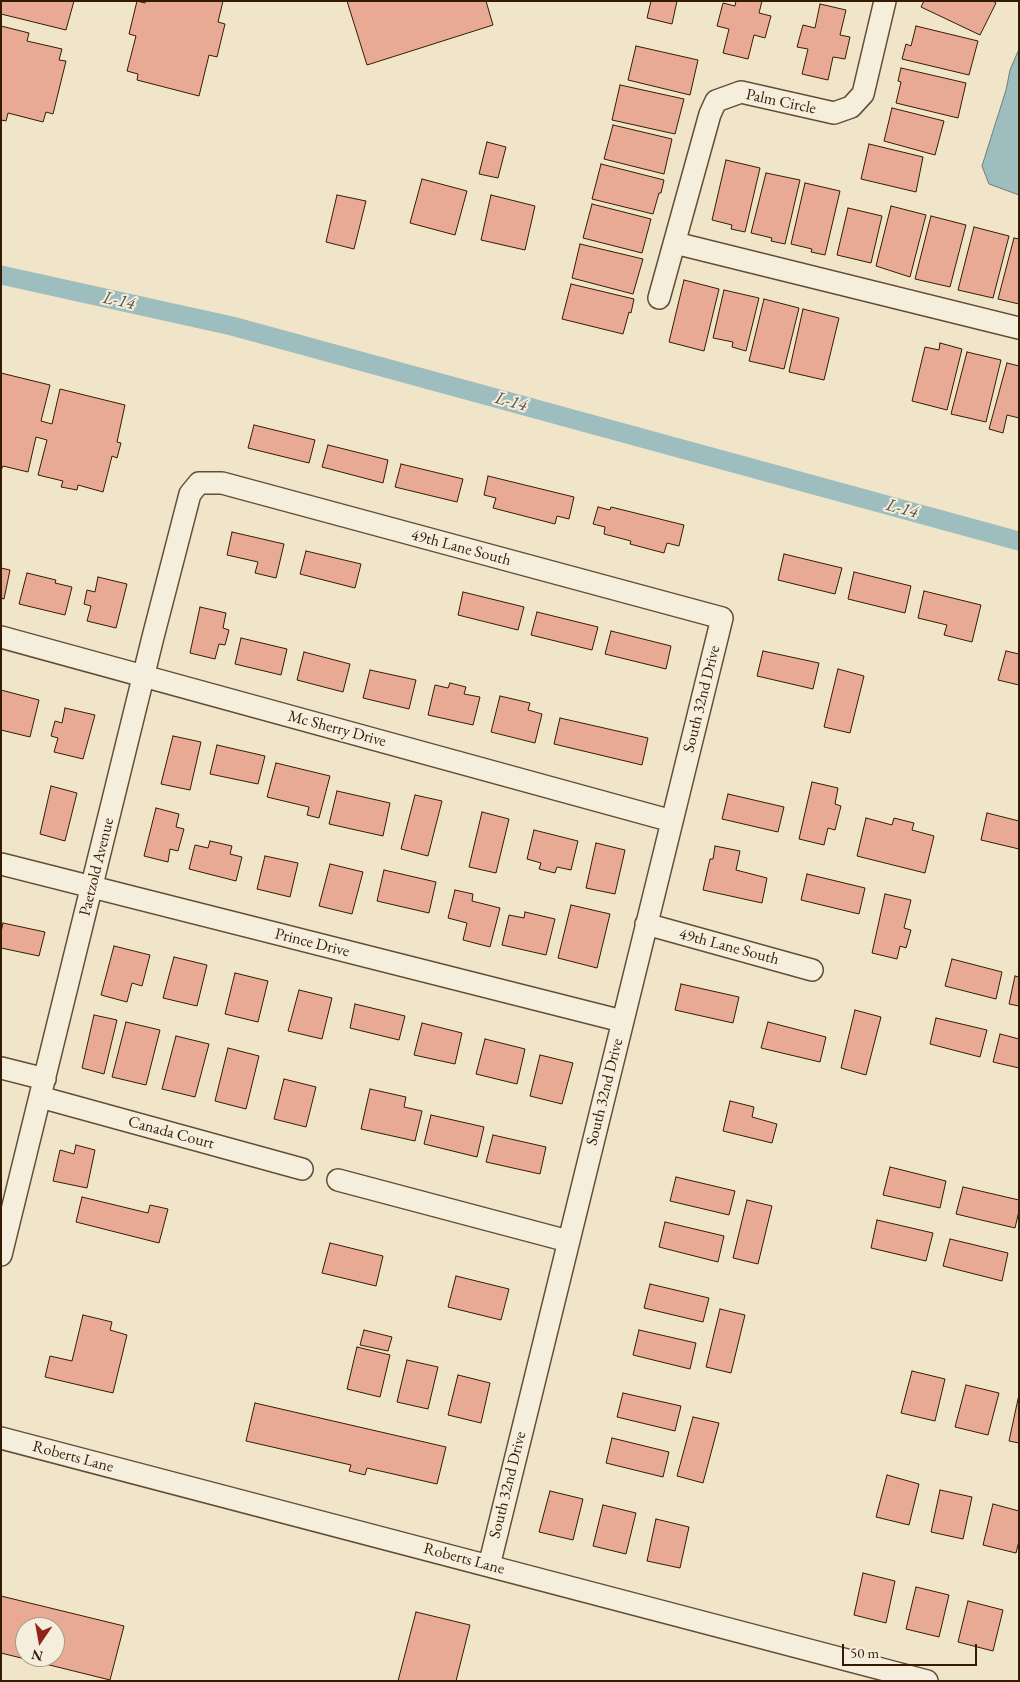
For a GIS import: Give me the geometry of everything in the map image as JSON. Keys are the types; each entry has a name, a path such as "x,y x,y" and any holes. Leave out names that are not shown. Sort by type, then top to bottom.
{"street":[{"name":"Palm Circle","path":"659,298 710,114 716,101 741,92 834,113 851,107 863,94 885,1"},
{"path":"675,243 1019,328"},
{"name":"49th Lane South","path":"199,482 222,483 722,618"},
{"name":"Paetzold Avenue","path":"1,1255 7,1204 42,1088 190,494 199,482"},
{"name":"South 32nd Drive","path":"488,1566 722,618"},
{"name":"Mc Sherry Drive","path":"1,637 672,821"},
{"name":"Prince Drive","path":"1,864 622,1021"},
{"name":"49th Lane South","path":"646,924 812,970"},
{"name":"Canada Court","path":"1,1068 42,1088 302,1169"},
{"path":"338,1180 568,1241"},
{"name":"Roberts Lane","path":"1,1438 927,1681"}],"water":[{"path":"1019,49 1019,195 989,184 982,166 1006,90 1010,70"}],"building":[{"path":"1,1 74,1 66,30 1,14"},
{"path":"137,1 145,3 146,1 223,1 218,22 225,24 217,57 209,55 199,96 137,80 138,74 127,71 136,36 129,34"},
{"path":"347,1 486,1 493,25 367,65"},
{"path":"651,1 677,1 672,24 647,18"},
{"path":"736,1 762,1 759,13 771,16 765,38 754,35 748,59 723,53 729,29 717,26 723,3 735,6"},
{"path":"924,1 993,1 996,3 980,35 921,7"},
{"path":"820,4 846,10 840,35 850,37 845,59 833,57 828,80 802,74 808,49 797,47 803,25 815,28"},
{"path":"1,26 29,33 27,41 62,49 59,60 66,61 53,114 46,112 43,122 8,113 6,121 1,120"},
{"path":"916,26 978,41 969,75 902,59 906,44 911,46"},
{"path":"636,46 698,60 690,95 628,80"},
{"path":"901,68 966,83 958,118 896,103 901,82 898,81"},
{"path":"620,85 684,99 675,134 612,120"},
{"path":"892,108 944,121 935,155 884,141"},
{"path":"613,125 672,139 664,174 604,159"},
{"path":"487,142 506,147 498,178 479,174"},
{"path":"869,144 923,157 916,192 861,179"},
{"path":"726,160 760,168 745,232 731,229 732,225 712,220"},
{"path":"601,164 664,180 653,214 592,199"},
{"path":"766,173 800,180 785,244 771,241 772,238 751,233"},
{"path":"422,179 467,191 455,235 410,223"},
{"path":"805,183 840,191 825,255 811,252 812,249 791,244"},
{"path":"337,195 366,201 354,249 326,242"},
{"path":"491,195 535,206 525,250 481,240"},
{"path":"592,204 651,219 642,253 583,238"},
{"path":"891,206 926,215 910,277 876,266"},
{"path":"848,208 882,216 871,263 837,255"},
{"path":"931,216 966,225 950,287 915,279"},
{"path":"974,227 1009,236 993,298 958,290"},
{"path":"1014,238 1019,239 1019,304 998,299"},
{"path":"580,244 643,259 633,294 572,278"},
{"path":"684,280 719,289 704,351 669,342"},
{"path":"571,284 634,299 623,334 562,319"},
{"path":"724,290 759,298 746,351 732,347 733,342 713,338"},
{"path":"764,299 799,308 784,369 749,361"},
{"path":"803,309 839,318 824,380 789,372"},
{"path":"940,343 962,349 947,410 912,401 925,347 939,350"},
{"path":"967,352 1001,360 986,422 951,414"},
{"path":"1007,363 1019,366 1019,418 1007,415 1003,433 989,429"},
{"path":"1,373 50,385 41,421 52,424 60,389 125,405 117,442 121,443 117,458 112,456 103,492 78,485 77,490 61,487 63,481 38,475 47,440 36,437 28,472 3,466 1,470"},
{"path":"254,425 315,440 309,463 248,448"},
{"path":"328,445 388,460 383,483 322,467"},
{"path":"401,464 463,479 457,502 395,487"},
{"path":"488,476 574,497 569,519 557,516 555,524 493,508 496,498 484,495"},
{"path":"598,507 610,510 611,507 684,525 679,546 667,543 664,553 630,544 631,541 604,534 605,527 593,524"},
{"path":"232,532 284,544 276,578 255,573 258,562 227,555"},
{"path":"306,551 361,564 355,588 300,574"},
{"path":"784,554 842,568 835,594 778,580"},
{"path":"1,568 10,570 4,599 1,598"},
{"path":"854,572 911,586 905,613 848,599"},
{"path":"27,573 56,580 55,583 72,587 65,615 19,604"},
{"path":"98,577 127,584 116,628 87,621 91,606 84,604 87,590 95,592"},
{"path":"924,591 981,605 972,642 944,635 947,625 918,618"},
{"path":"463,592 524,607 518,630 458,615"},
{"path":"200,607 226,613 223,628 229,630 225,645 219,644 215,659 190,653"},
{"path":"537,612 598,627 592,650 531,635"},
{"path":"611,631 671,646 666,669 605,654"},
{"path":"241,638 287,649 281,675 235,664"},
{"path":"763,651 819,663 813,689 757,676"},
{"path":"1006,651 1019,654 1019,685 998,680"},
{"path":"304,652 350,664 343,692 297,680"},
{"path":"838,669 864,676 850,733 824,727"},
{"path":"370,670 416,680 409,709 363,698"},
{"path":"450,683 466,687 464,694 480,697 473,725 428,715 435,685 448,688"},
{"path":"1,690 39,700 30,737 1,730"},
{"path":"500,696 530,703 528,710 542,714 535,743 491,732"},
{"path":"65,708 95,715 83,759 54,752 58,738 51,736 55,721 62,723"},
{"path":"560,718 648,738 642,765 554,744"},
{"path":"173,736 201,742 190,790 161,784"},
{"path":"217,745 265,756 258,784 210,774"},
{"path":"276,763 330,776 319,818 307,815 309,807 267,797"},
{"path":"812,782 838,788 835,804 841,806 835,830 828,828 824,845 799,839"},
{"path":"51,786 77,793 65,841 40,834"},
{"path":"337,791 390,803 383,836 329,824"},
{"path":"728,794 784,807 778,832 722,819"},
{"path":"415,795 442,801 428,856 401,849"},
{"path":"156,808 179,814 176,827 184,829 178,851 170,849 168,862 144,856"},
{"path":"482,812 509,819 496,873 469,867"},
{"path":"987,813 1019,821 1019,849 981,840"},
{"path":"866,818 892,825 894,818 914,823 912,830 934,836 925,873 857,856"},
{"path":"534,830 578,841 571,870 557,867 555,873 539,869 541,863 527,859"},
{"path":"210,841 232,846 230,854 242,857 236,881 189,869 195,845 208,848"},
{"path":"596,843 625,850 615,894 586,888"},
{"path":"715,846 740,851 736,870 767,878 762,903 703,890"},
{"path":"265,856 298,863 290,897 257,889"},
{"path":"330,864 363,872 352,914 319,906"},
{"path":"384,870 436,882 429,913 377,901"},
{"path":"807,874 865,888 859,914 801,900"},
{"path":"455,890 473,894 472,901 500,908 490,947 463,940 467,923 448,918"},
{"path":"885,894 911,900 904,928 911,930 906,948 900,946 897,959 872,953"},
{"path":"571,905 610,914 597,968 558,958"},
{"path":"525,912 555,919 546,955 502,945 509,915 524,918"},
{"path":"3,923 45,932 39,956 1,948"},
{"path":"114,946 150,955 142,986 132,983 127,1002 101,995"},
{"path":"174,957 207,965 197,1006 163,998"},
{"path":"952,959 1002,972 996,999 945,986"},
{"path":"235,973 268,981 258,1022 225,1014"},
{"path":"1015,976 1019,977 1019,1006 1009,1004"},
{"path":"681,984 739,997 733,1023 675,1010"},
{"path":"299,990 332,998 322,1039 288,1031"},
{"path":"355,1004 405,1016 399,1040 350,1028"},
{"path":"855,1010 881,1017 866,1075 841,1068"},
{"path":"94,1015 117,1020 104,1074 82,1068"},
{"path":"936,1018 987,1030 980,1057 930,1044"},
{"path":"126,1022 160,1030 146,1085 112,1077"},
{"path":"768,1022 826,1037 820,1062 761,1048"},
{"path":"422,1023 462,1033 455,1064 414,1055"},
{"path":"1000,1034 1019,1039 1019,1068 993,1062"},
{"path":"176,1036 209,1044 195,1097 162,1089"},
{"path":"485,1039 525,1049 517,1084 476,1074"},
{"path":"228,1048 259,1056 246,1109 215,1101"},
{"path":"540,1055 573,1063 562,1104 530,1096"},
{"path":"284,1079 316,1087 306,1127 274,1119"},
{"path":"370,1089 406,1097 404,1107 422,1111 415,1141 361,1129"},
{"path":"730,1101 754,1107 752,1117 777,1124 772,1143 723,1131"},
{"path":"431,1115 484,1127 477,1157 424,1144"},
{"path":"493,1135 546,1147 540,1174 486,1162"},
{"path":"76,1145 95,1150 87,1188 53,1181 60,1150 74,1154"},
{"path":"890,1167 946,1181 940,1208 883,1195"},
{"path":"676,1177 735,1191 729,1215 670,1201"},
{"path":"963,1187 1019,1200 1019,1211 1015,1228 956,1214"},
{"path":"82,1197 148,1213 150,1205 168,1209 159,1243 76,1222"},
{"path":"747,1200 772,1206 758,1264 733,1258"},
{"path":"877,1220 933,1233 926,1261 871,1248"},
{"path":"665,1222 724,1236 718,1262 659,1247"},
{"path":"950,1239 1008,1253 1002,1281 943,1266"},
{"path":"330,1243 383,1256 376,1286 322,1273"},
{"path":"456,1276 509,1289 501,1320 448,1307"},
{"path":"650,1284 709,1298 703,1322 644,1308"},
{"path":"720,1309 745,1315 731,1373 706,1367"},
{"path":"83,1315 112,1322 110,1330 127,1335 113,1393 45,1377 50,1356 72,1361"},
{"path":"364,1330 392,1337 388,1351 360,1345"},
{"path":"639,1330 696,1343 690,1369 633,1355"},
{"path":"357,1347 390,1355 380,1397 347,1389"},
{"path":"407,1360 438,1367 428,1409 397,1402"},
{"path":"912,1371 945,1379 935,1421 901,1413"},
{"path":"458,1375 490,1383 481,1423 448,1415"},
{"path":"966,1385 999,1393 988,1435 955,1427"},
{"path":"623,1393 681,1406 675,1431 617,1417"},
{"path":"1019,1400 1019,1443 1009,1441"},
{"path":"255,1403 446,1447 437,1484 367,1468 365,1475 349,1471 351,1465 246,1441"},
{"path":"693,1417 719,1423 703,1483 677,1476"},
{"path":"612,1438 669,1452 663,1477 606,1463"},
{"path":"887,1475 919,1484 909,1525 876,1517"},
{"path":"940,1490 972,1497 963,1539 931,1532"},
{"path":"550,1491 583,1499 573,1540 539,1532"},
{"path":"993,1504 1019,1511 1019,1541 1016,1553 983,1545"},
{"path":"603,1505 636,1513 626,1554 593,1546"},
{"path":"656,1519 689,1527 680,1568 647,1561"},
{"path":"863,1573 895,1581 886,1623 854,1615"},
{"path":"916,1587 949,1595 939,1637 906,1629"},
{"path":"1,1596 124,1626 110,1680 58,1667 65,1667 65,1617 15,1617 15,1656 1,1653"},
{"path":"968,1601 1003,1610 993,1651 958,1642"},
{"path":"416,1612 470,1625 456,1681 398,1681"}],"waterway":[{"name":"L-14","path":"1,275 232,326 1019,541"}]}
